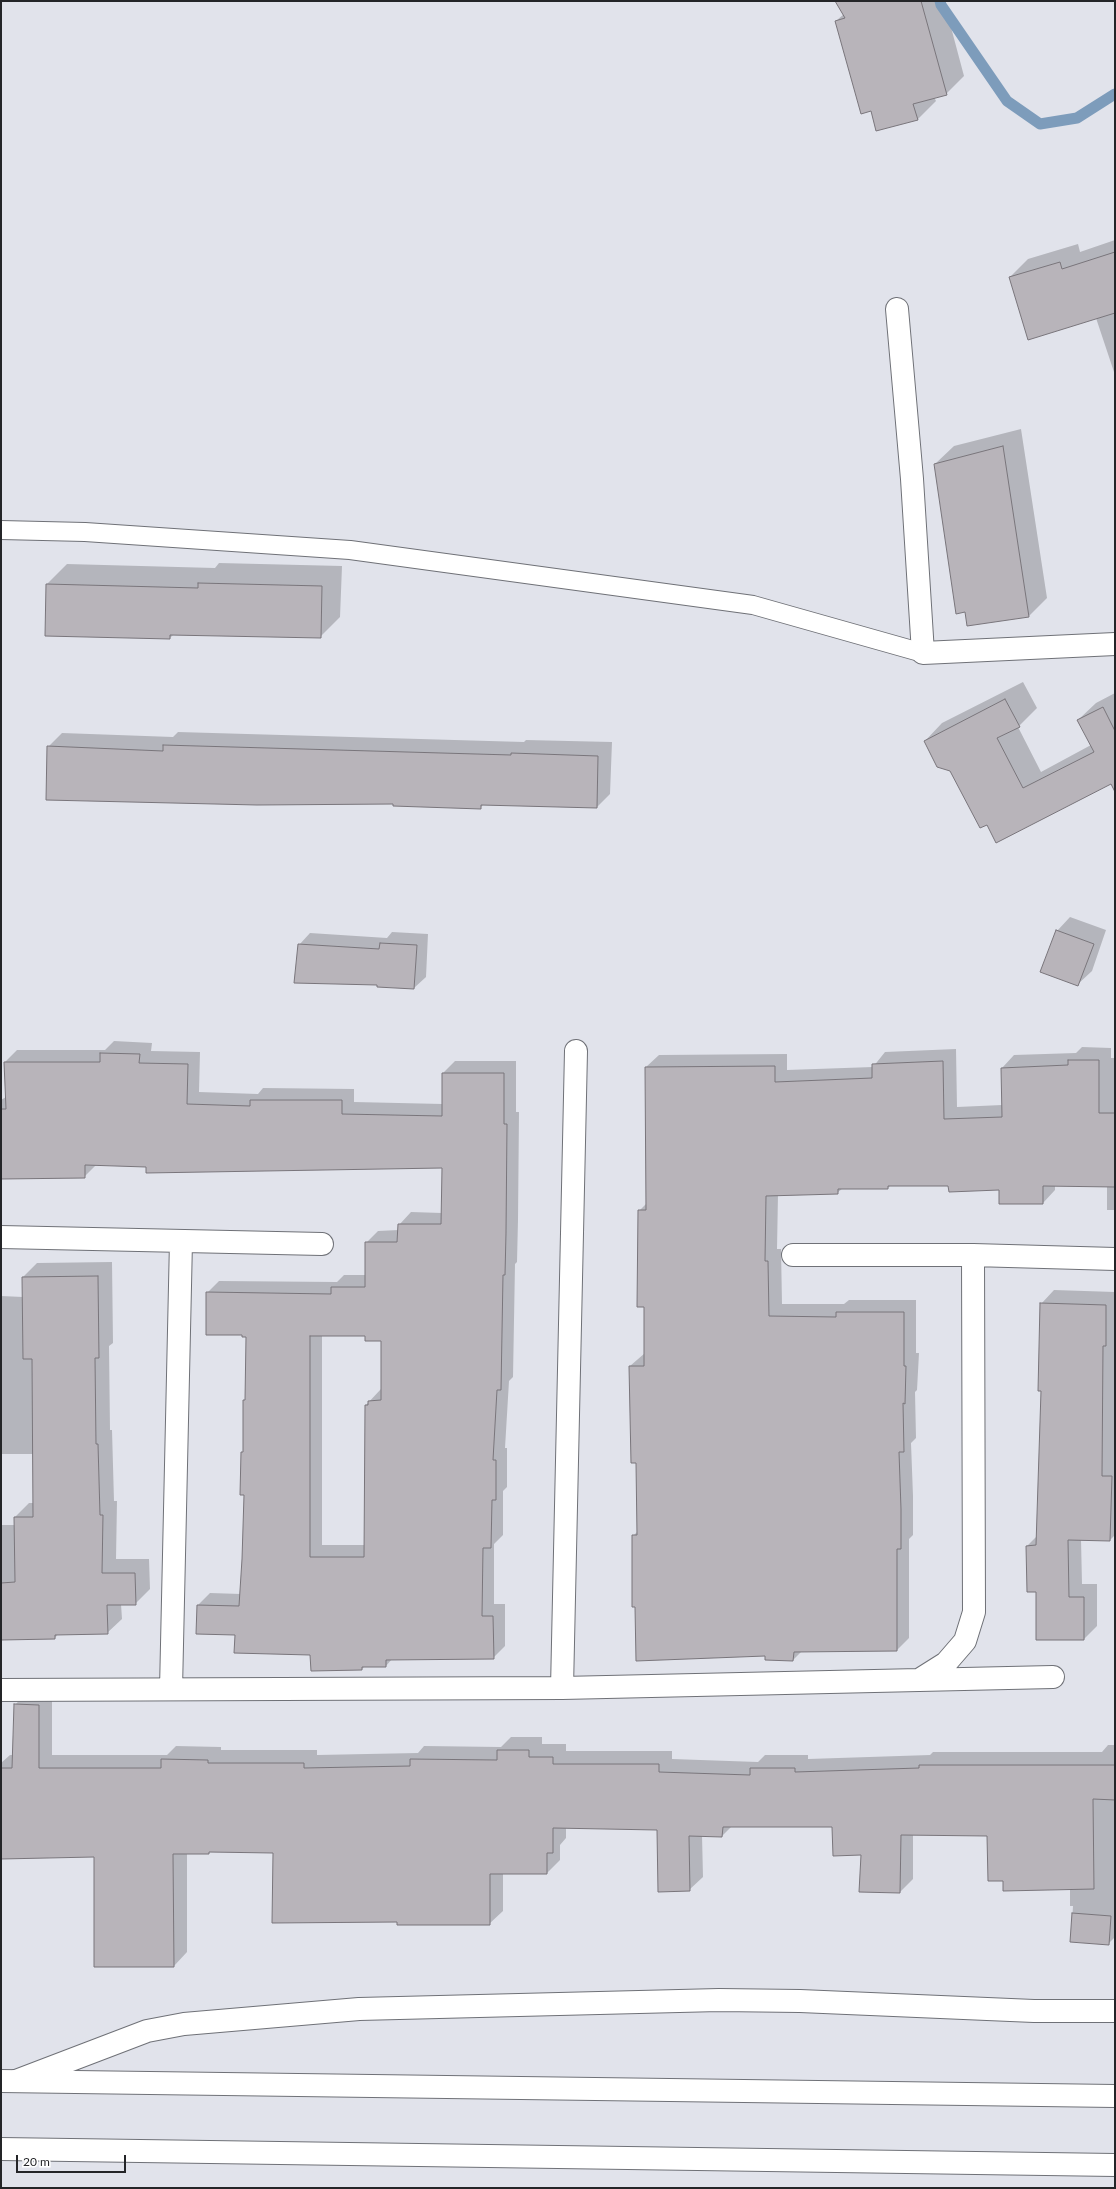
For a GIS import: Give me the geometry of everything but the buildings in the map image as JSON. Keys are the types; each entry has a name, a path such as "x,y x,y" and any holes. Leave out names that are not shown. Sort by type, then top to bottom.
{"street":[{"path":"897,309 912,479 923,653 1115,644"},
{"path":"562,1688 576,1050"},
{"path":"1,1237 322,1244"},
{"path":"171,1689 181,1241"},
{"path":"793,1255 973,1255 1115,1260"},
{"path":"919,1680 946,1662 965,1641 974,1612 973,1255"},
{"path":"1,1690 562,1688 1053,1677"},
{"path":"8,2081 147,2031 184,2024 359,2009 719,2000 800,2001 1034,2011 1115,2011"},
{"path":"8,2081 1115,2096"},
{"path":"1,2149 1115,2165"}],"lane":[{"path":"1,530 85,532 358,551 753,605 923,653"}],"waterway":[{"path":"940,1 941,5 1007,101 1040,124 1077,118 1115,94"}]}
